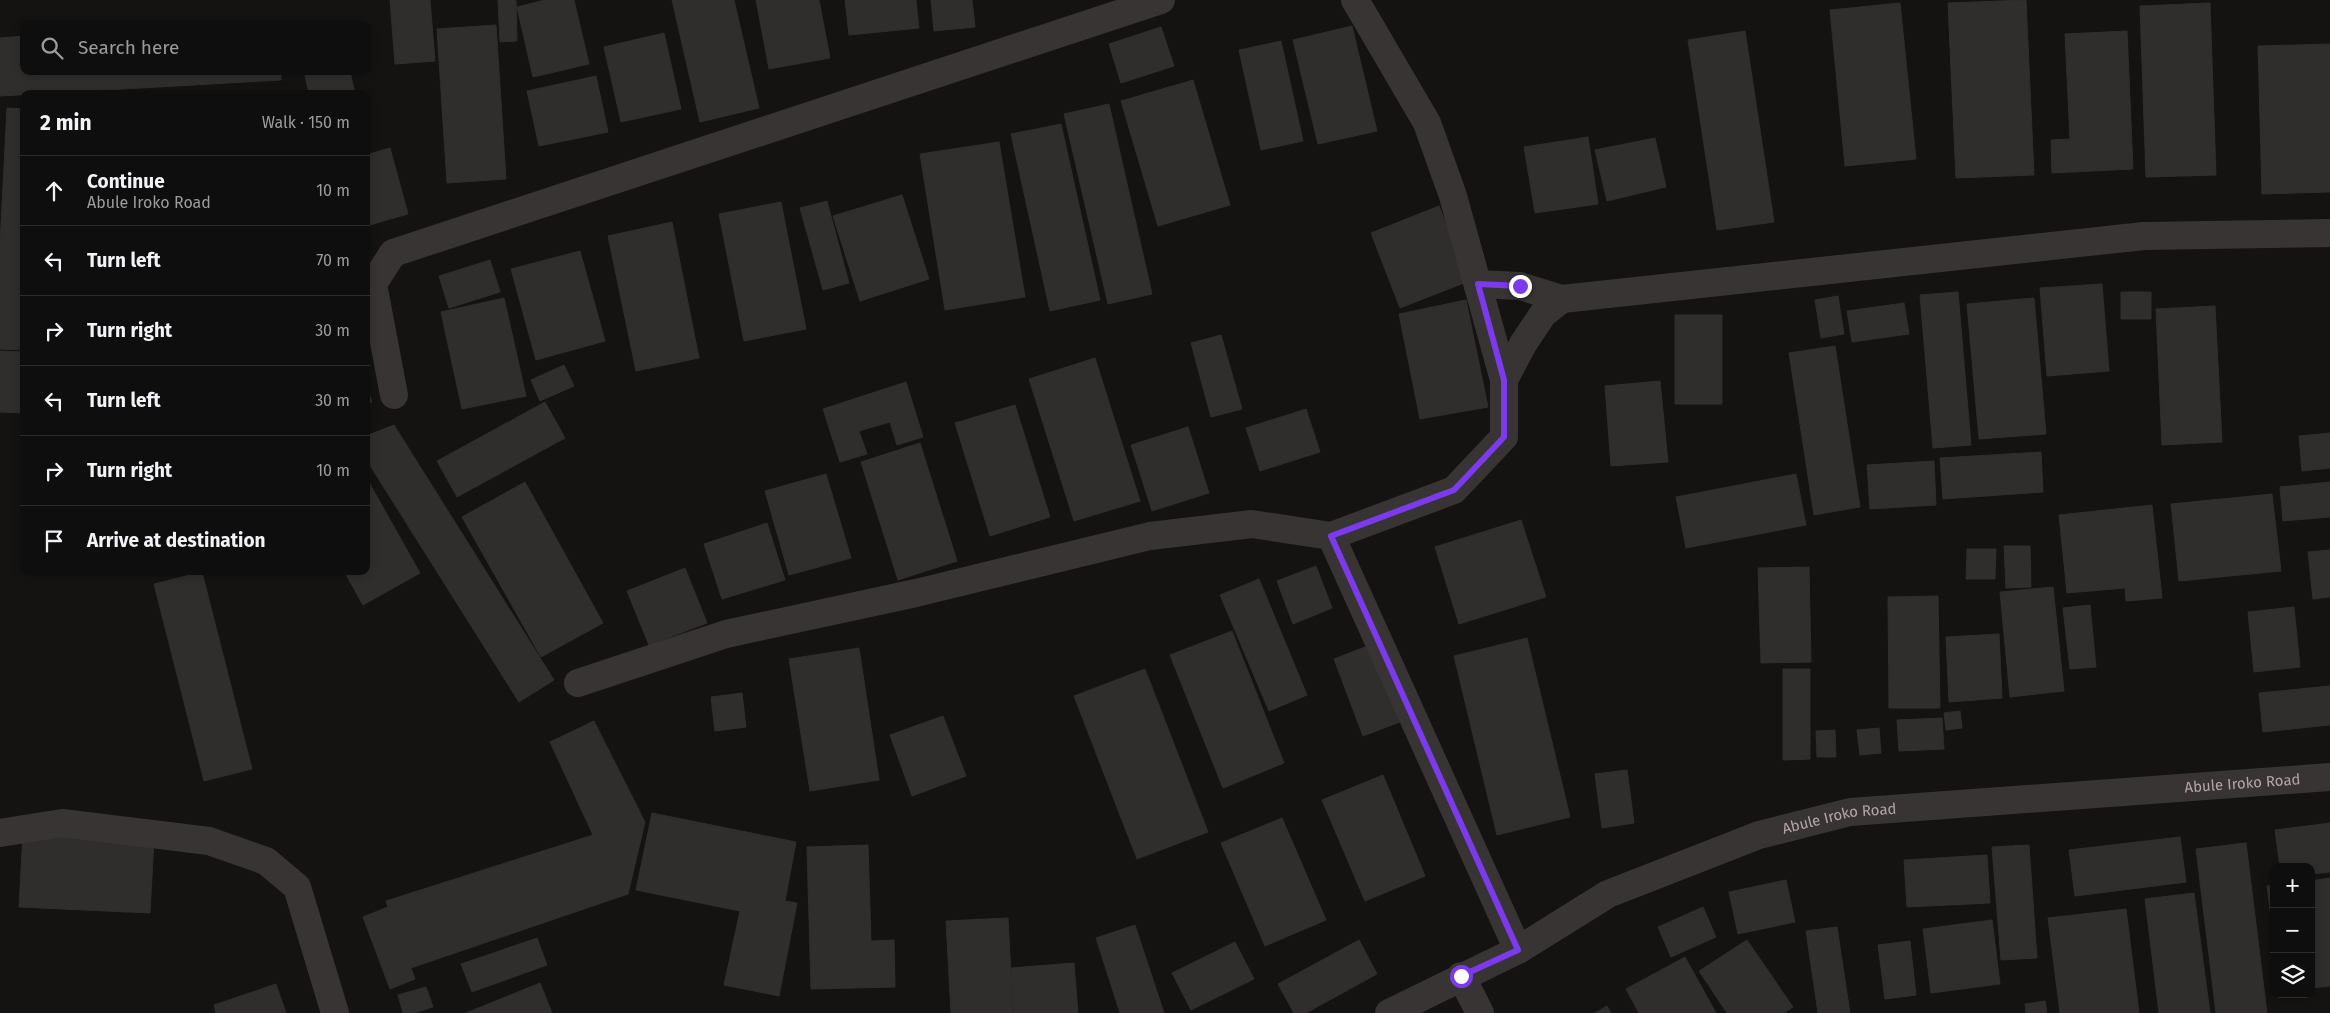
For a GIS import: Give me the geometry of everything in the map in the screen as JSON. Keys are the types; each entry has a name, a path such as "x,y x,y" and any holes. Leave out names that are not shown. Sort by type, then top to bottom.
{"street":[{"path":"394,395 373,284 393,253 1161,0"},
{"path":"578,683 726,634 916,593 1150,536 1252,524 1331,536 1454,490 1504,437 1504,380 1453,196 1427,123 1355,0"},
{"path":"1478,284 1520,286 1562,299 2144,236 2330,233"},
{"path":"1504,380 1522,344 1543,314 1562,299"},
{"path":"1331,536 1518,950"},
{"name":"Abule Iroko Road","path":"1389,1013 1461,976 1518,950 1608,894 1759,835 1850,812 2330,776"},
{"path":"0,833 62,822 210,841 266,861 297,887 335,1013"},
{"path":"1461,976 1480,1013"}],"building":[{"path":"390,0 430,0 435,61 395,64"},
{"path":"498,0 516,0 517,41 500,42"},
{"path":"545,0 574,0 589,64 533,77 517,7"},
{"path":"672,0 734,0 759,108 700,122"},
{"path":"756,0 819,0 830,58 769,69"},
{"path":"845,0 916,0 919,28 849,35"},
{"path":"931,0 972,0 975,27 934,31"},
{"path":"2026,0 2034,175 1956,178 1948,3"},
{"path":"1900,3 1916,159 1845,166 1830,10"},
{"path":"2210,3 2216,175 2146,177 2140,6"},
{"path":"496,25 506,179 447,183 437,29"},
{"path":"1352,26 1377,131 1318,144 1293,40"},
{"path":"1161,27 1174,66 1121,83 1109,44"},
{"path":"1745,31 1774,222 1717,230 1688,40"},
{"path":"2127,31 2133,169 2052,173 2051,140 2070,139 2065,34"},
{"path":"664,33 681,109 621,122 604,47"},
{"path":"20,36 20,75 281,75 281,80 105,90 20,90 20,95 0,96 0,38"},
{"path":"1281,41 1303,141 1261,150 1239,50"},
{"path":"2330,44 2330,192 2262,194 2258,46"},
{"path":"305,75 351,75 354,90 308,90"},
{"path":"596,76 608,132 539,146 527,91"},
{"path":"1193,80 1230,205 1158,226 1121,101"},
{"path":"1109,104 1152,294 1108,304 1064,114"},
{"path":"7,108 20,109 20,350 0,349 0,244"},
{"path":"1061,124 1100,300 1050,311 1011,134"},
{"path":"1588,137 1598,204 1535,213 1524,147"},
{"path":"1655,138 1666,187 1607,201 1595,150"},
{"path":"999,142 1025,297 945,310 920,154"},
{"path":"390,148 408,214 370,225 370,154"},
{"path":"902,195 929,279 860,301 833,216"},
{"path":"827,201 849,283 823,290 800,208"},
{"path":"781,202 806,329 744,341 719,214"},
{"path":"1439,206 1469,281 1400,308 1371,233"},
{"path":"672,222 699,358 636,371 608,236"},
{"path":"580,251 605,341 536,360 511,269"},
{"path":"490,260 500,292 449,308 439,276"},
{"path":"2102,284 2109,371 2047,376 2040,288"},
{"path":"1958,292 1971,445 1933,448 1920,295"},
{"path":"2121,292 2151,292 2151,319 2121,319"},
{"path":"1838,296 1844,334 1821,338 1815,300"},
{"path":"504,298 526,396 462,409 441,312"},
{"path":"2034,298 2046,434 1979,439 1967,304"},
{"path":"1466,300 1488,407 1420,419 1399,314"},
{"path":"1904,303 1909,334 1852,342 1847,311"},
{"path":"2215,306 2222,442 2162,445 2156,309"},
{"path":"1675,315 1722,315 1722,404 1675,404"},
{"path":"1221,335 1242,409 1211,417 1191,343"},
{"path":"1835,346 1860,507 1814,515 1789,353"},
{"path":"0,351 20,352 20,413 0,412"},
{"path":"1095,358 1140,501 1074,521 1029,379"},
{"path":"564,365 574,386 540,401 531,380"},
{"path":"1660,381 1668,462 1611,466 1605,386"},
{"path":"906,382 923,437 897,445 890,422 859,431 867,454 840,462 823,409"},
{"path":"545,402 565,438 457,497 437,461"},
{"path":"1015,405 1050,517 990,536 955,423"},
{"path":"1306,409 1320,452 1260,471 1246,428"},
{"path":"394,425 554,680 519,702 370,465 370,434"},
{"path":"1188,427 1209,493 1152,511 1131,445"},
{"path":"2330,433 2330,468 2302,471 2299,436"},
{"path":"920,443 957,561 898,580 861,462"},
{"path":"2041,452 2043,492 1943,499 1940,458"},
{"path":"1934,461 1936,505 1870,509 1867,465"},
{"path":"826,474 851,558 789,575 765,491"},
{"path":"1796,474 1806,525 1686,548 1676,497"},
{"path":"525,482 603,623 541,657 462,517"},
{"path":"2330,482 2330,517 2283,521 2280,487"},
{"path":"370,484 420,573 363,605 346,575 370,575"},
{"path":"2272,494 2281,571 2179,581 2171,504"},
{"path":"2152,505 2162,598 2126,601 2125,588 2067,593 2059,515"},
{"path":"1521,520 1546,597 1459,624 1435,547"},
{"path":"767,523 785,580 722,599 704,544"},
{"path":"2004,546 2030,546 2031,587 2006,588"},
{"path":"1967,549 1996,549 1995,579 1966,579"},
{"path":"2330,550 2330,597 2313,599 2308,552"},
{"path":"1316,566 1332,608 1293,624 1277,581"},
{"path":"1809,567 1811,662 1761,663 1758,568"},
{"path":"685,568 707,623 649,645 627,591"},
{"path":"190,575 203,575 252,769 204,781 154,584"},
{"path":"1259,579 1307,695 1269,711 1220,595"},
{"path":"2053,587 2064,691 2010,697 2000,592"},
{"path":"1938,596 1940,708 1889,708 1888,597"},
{"path":"2090,605 2096,667 2070,669 2063,608"},
{"path":"2294,607 2300,667 2254,672 2248,612"},
{"path":"1232,631 1284,763 1223,788 1170,655"},
{"path":"1999,634 2002,698 1949,702 1946,637"},
{"path":"1527,638 1570,817 1497,835 1454,656"},
{"path":"1370,645 1400,722 1363,736 1334,659"},
{"path":"859,648 879,780 810,791 789,659"},
{"path":"1145,669 1208,832 1137,859 1074,696"},
{"path":"1783,669 1810,669 1810,759 1783,760"},
{"path":"2330,686 2330,725 2263,732 2259,693"},
{"path":"742,693 746,727 715,731 711,697"},
{"path":"1960,711 1962,728 1946,730 1944,713"},
{"path":"943,716 966,776 912,796 890,735"},
{"path":"1942,718 1944,749 1899,751 1897,720"},
{"path":"594,721 645,822 628,894 411,968 415,979 390,989 363,917 388,907 386,901 593,835 550,742"},
{"path":"1879,728 1881,753 1860,755 1857,730"},
{"path":"1835,730 1836,757 1817,757 1816,731"},
{"path":"1627,770 1634,823 1602,828 1595,774"},
{"path":"1383,775 1425,876 1365,901 1322,800"},
{"path":"652,813 796,842 785,901 797,903 779,996 724,985 740,911 636,890"},
{"path":"1282,818 1326,920 1265,946 1221,843"},
{"path":"2330,823 2330,872 2315,874 2315,863 2279,863 2275,830"},
{"path":"23,833 154,839 150,913 19,907"},
{"path":"2180,837 2186,882 2075,896 2069,850"},
{"path":"2246,843 2267,1013 2216,1013 2196,849"},
{"path":"868,845 871,941 894,940 895,987 811,989 807,847"},
{"path":"2029,845 2037,958 2001,960 1992,847"},
{"path":"1987,855 1990,903 1907,907 1904,860"},
{"path":"2330,878 2330,986 2315,988 2315,908 2315,880"},
{"path":"1786,880 1795,922 1738,934 1729,892"},
{"path":"2267,886 2270,886 2270,909"},
{"path":"2194,893 2210,1013 2159,1013 2145,899"},
{"path":"1703,907 1716,937 1671,957 1658,927"},
{"path":"2126,909 2139,1013 2060,1013 2048,918"},
{"path":"1008,918 1013,1013 951,1013 946,921"},
{"path":"1992,920 2000,984 1931,993 1923,929"},
{"path":"1135,925 1164,1013 1120,1013 1096,938"},
{"path":"1837,927 1850,1013 1818,1013 1806,931"},
{"path":"537,938 547,965 472,992 461,964"},
{"path":"1359,940 1377,974 1306,1013 1294,1013 1278,984"},
{"path":"1747,940 1793,1007 1784,1013 1727,1013 1699,971"},
{"path":"1910,941 1916,995 1885,999 1878,945"},
{"path":"1235,942 1254,979 1191,1010 1172,973"},
{"path":"1685,957 1716,1013 1639,1013 1626,989"},
{"path":"1074,963 1078,1013 1014,1013 1011,968"},
{"path":"540,983 552,1013 466,1013"},
{"path":"276,984 286,1013 216,1013 214,1005"},
{"path":"426,987 433,1007 414,1013 403,1013 398,995"},
{"path":"2045,1001 2047,1013 2026,1013 2025,1004"},
{"path":"1607,1006 1611,1013 1595,1013"}],"route":[{"path":"1461,976 1518,950 1331,536 1454,490 1504,437 1504,380 1478,284 1520,286"}]}
